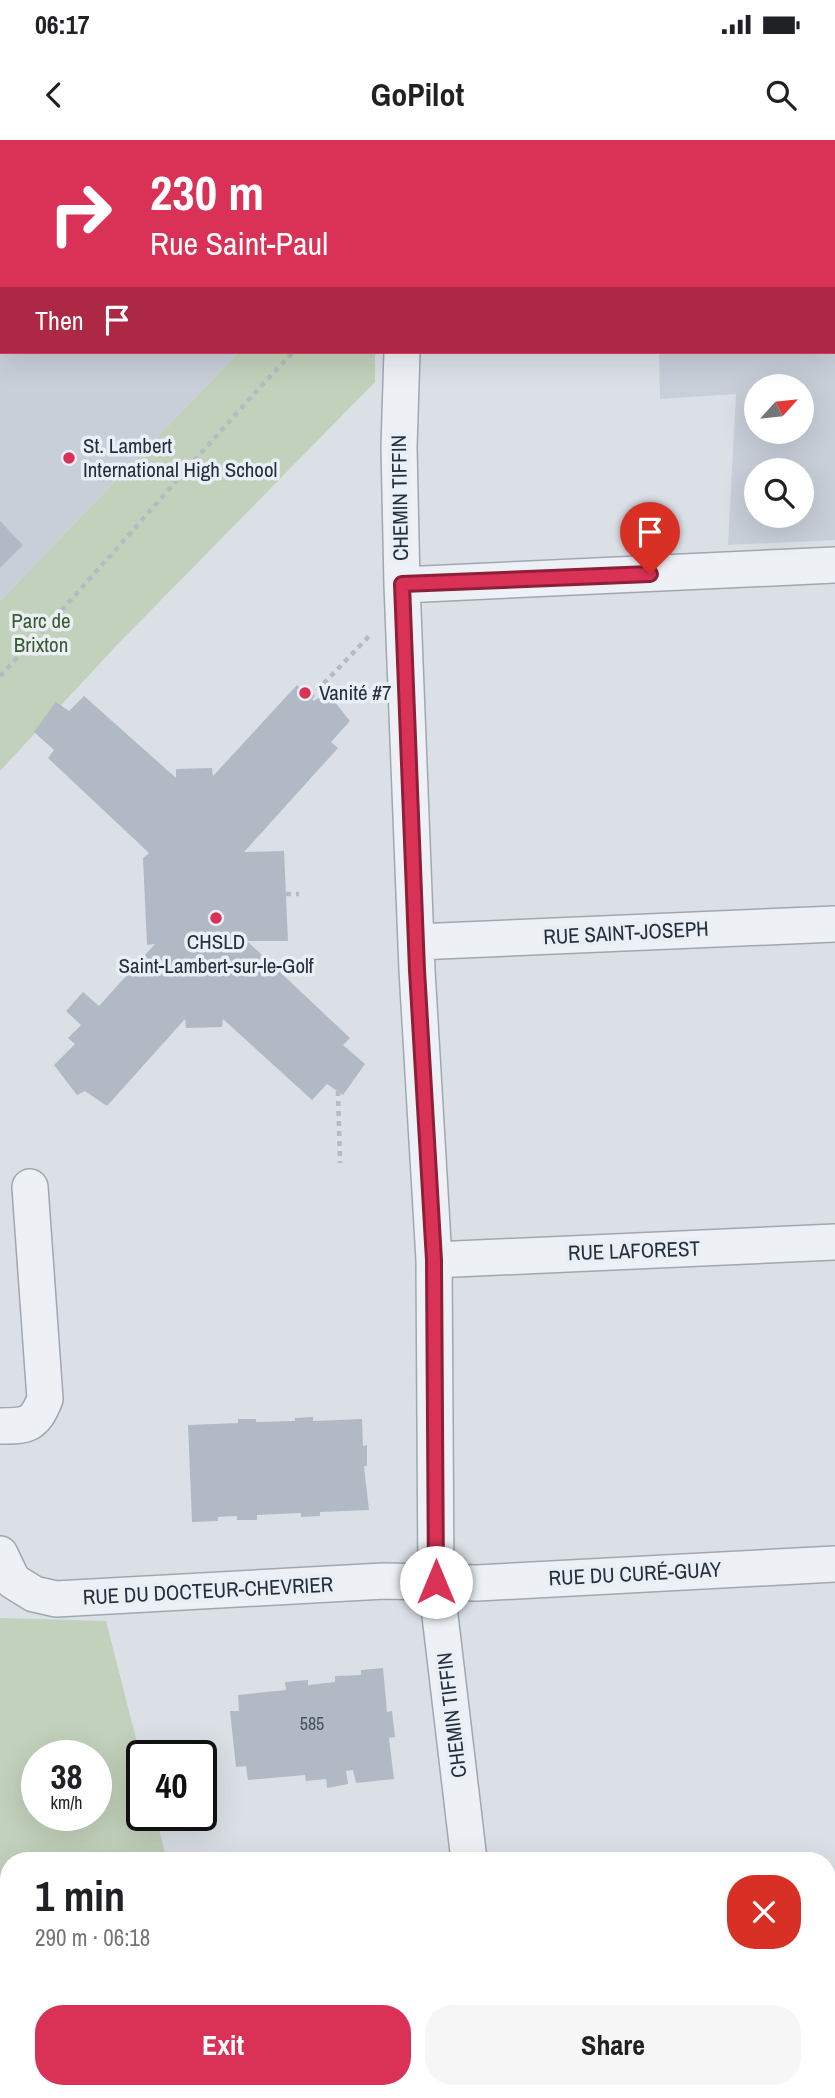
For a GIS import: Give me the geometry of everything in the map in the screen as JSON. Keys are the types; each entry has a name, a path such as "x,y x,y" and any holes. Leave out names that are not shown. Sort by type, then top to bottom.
{"street":[{"name":"CHEMIN TIFFIN","path":"402,354 399,447 402,584 416,942 434,1260 436,1582 468,1852"},
{"path":"402,584 835,565"},
{"name":"RUE SAINT-JOSEPH","path":"416,942 835,924"},
{"path":"0,1426 21,1426 38,1417 45,1399 30,1187"},
{"name":"RUE LAFOREST","path":"434,1260 835,1242"},
{"name":"RUE DU DOCTEUR-CHEVRIER","path":"0,1554 13,1581 34,1594 56,1599 384,1581 436,1582"},
{"name":"RUE DU CURÉ-GUAY","path":"436,1582 477,1583 835,1564"}],"path":[{"path":"0,676 115,552 291,354"},
{"path":"310,698 376,630"},
{"path":"286,894 299,894"},
{"path":"338,1091 340,1163"}],"shaded area":[{"name":"St. Lambert International High School","path":"0,354 237,354 0,601"},
{"path":"659,354 835,354 835,540 728,545 736,394 660,399"}],"green space":[{"name":"Parc de Brixton","path":"237,354 375,354 375,382 116,646 0,771 0,601"},
{"path":"0,1618 106,1621 136,1740 126,1740 126,1831 159,1831 165,1852 0,1852"}],"building":[{"path":"0,521 23,545 0,568"},
{"name":"CHSLD Saint-Lambert-sur-le-Golf","path":"297,685 314,701 327,692 350,721 331,742 338,748 244,852 284,851 288,941 247,941 350,1038 343,1045 365,1064 343,1095 327,1084 312,1100 223,1019 222,1027 186,1028 185,1019 107,1106 85,1091 77,1095 54,1065 75,1044 68,1038 81,1025 66,1011 83,992 99,1006 155,944 147,945 143,858 149,853 48,758 54,750 34,732 56,702 69,711 84,696 176,778 176,769 212,768 213,776"},
{"path":"313,1417 313,1421 362,1419 363,1446 367,1445 367,1466 364,1466 369,1510 320,1512 320,1516 301,1517 301,1513 257,1515 257,1520 237,1520 237,1516 218,1517 218,1521 192,1522 188,1425 238,1423 238,1419 256,1419 256,1422 295,1421 295,1418"},
{"path":"383,1668 387,1712 392,1711 395,1737 389,1738 394,1779 356,1783 353,1770 346,1771 348,1784 327,1788 326,1779 306,1781 305,1775 248,1780 246,1766 236,1767 230,1711 239,1711 238,1695 286,1690 285,1682 308,1680 308,1685 335,1682 335,1676 361,1675 361,1670"}],"place":[{"name":"St. Lambert International High School","path":"69,458"},
{"name":"Vanité #7","path":"305,693"},
{"name":"CHSLD Saint-Lambert-sur-le-Golf","path":"216,918"}],"route":[{"path":"436,1582 434,1260 417,970 402,584 650,574"}]}
